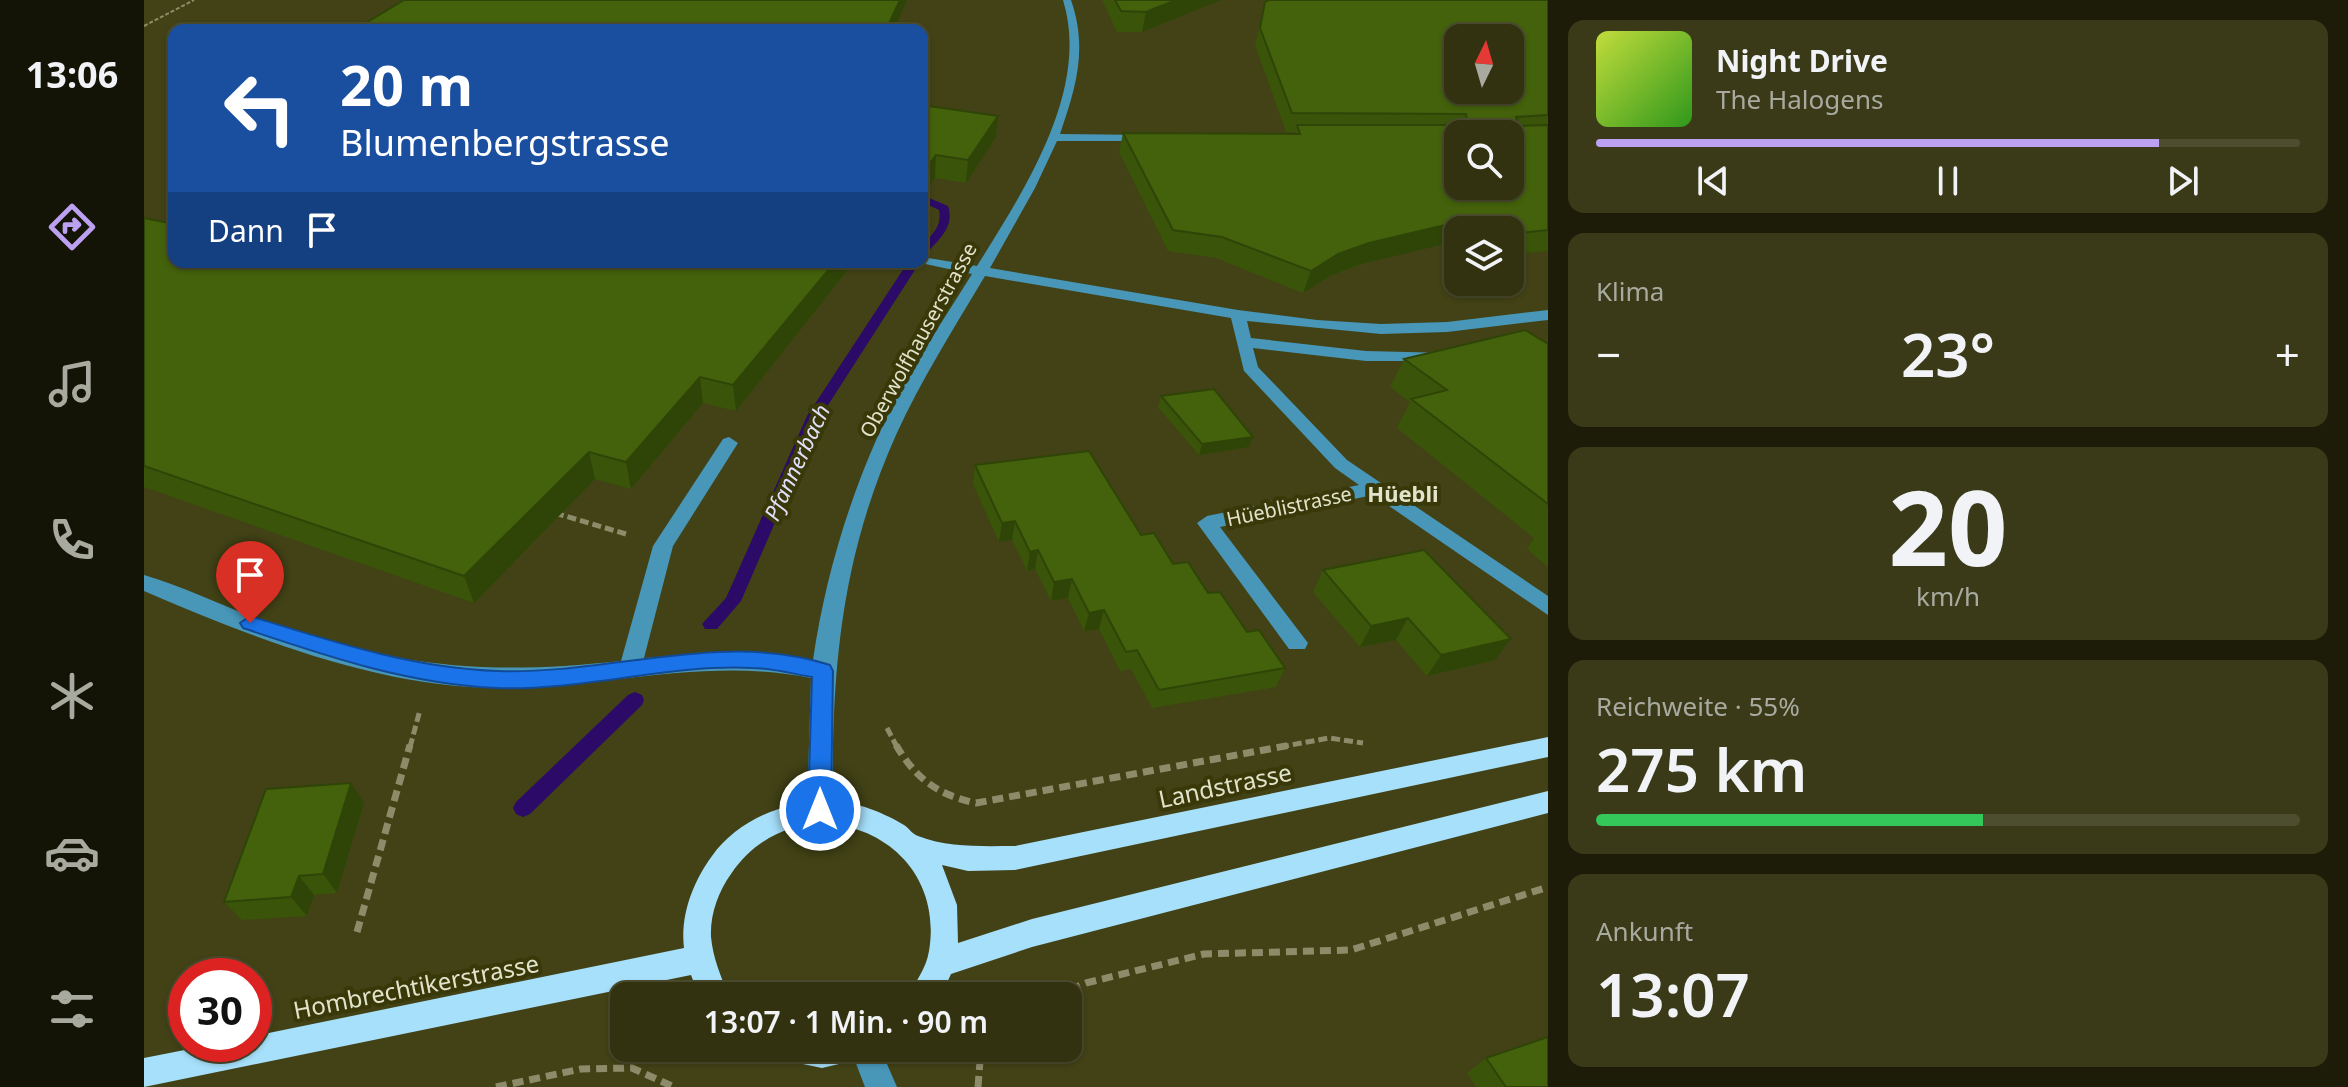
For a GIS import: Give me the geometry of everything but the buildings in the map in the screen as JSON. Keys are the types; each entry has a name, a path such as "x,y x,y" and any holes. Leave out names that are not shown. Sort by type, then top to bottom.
{"main road":[{"name":"Landstrasse","path":"913,847 968,859 1015,858 1548,747"},
{"path":"942,963 1032,933 1548,802"},
{"path":"708,982 699,959 700,910 706,886 726,855 752,832 785,816 820,810 854,814 886,826 913,847 934,874 945,909 942,963 932,982"},
{"name":"Hombrechtikerstrasse","path":"144,1074 699,959"}],"street":[{"name":"Oberwolfhauserstrasse","path":"820,810 823,671 840,577 866,486 908,398 982,272 1052,137 1073,81 1074,20 1067,0"},
{"path":"1052,137 1160,138"},
{"path":"928,262 1238,315 1381,329 1447,327 1548,315"},
{"name":"Hüeblistrasse","path":"1238,315 1250,368 1341,464 1548,607"},
{"path":"1243,342 1366,356 1461,355"},
{"path":"629,671 663,546 729,443"},
{"name":"Hüeblistrasse","path":"1297,643 1207,523 1376,488"},
{"path":"144,583 192,604 365,661 429,674 499,679 582,677 666,664 753,660 823,671"},
{"path":"871,1062 881,1087"}],"path":[{"path":"144,26 194,0"},
{"path":"544,510 663,546"},
{"path":"357,932 429,674"},
{"path":"887,728 907,766 924,784 952,799 976,803 1329,738 1374,745"},
{"path":"1082,985 1204,954 1351,950 1548,887"},
{"path":"978,1087 980,1062"},
{"path":"496,1087 581,1069 632,1068 674,1087"}],"waterway":[{"name":"Pfannerbach","path":"928,201 944,208 945,215 943,227 928,245"},
{"name":"Pfannerbach","path":"711,624 733,601 814,416 910,268"},
{"name":"Pfannerbach","path":"523,808 635,700"}],"district":[{"name":"Hüebli","path":"1403,493"}],"route":[{"path":"250,623 365,661 452,676 499,679 582,677 666,664 753,660 823,671 820,810"}]}
